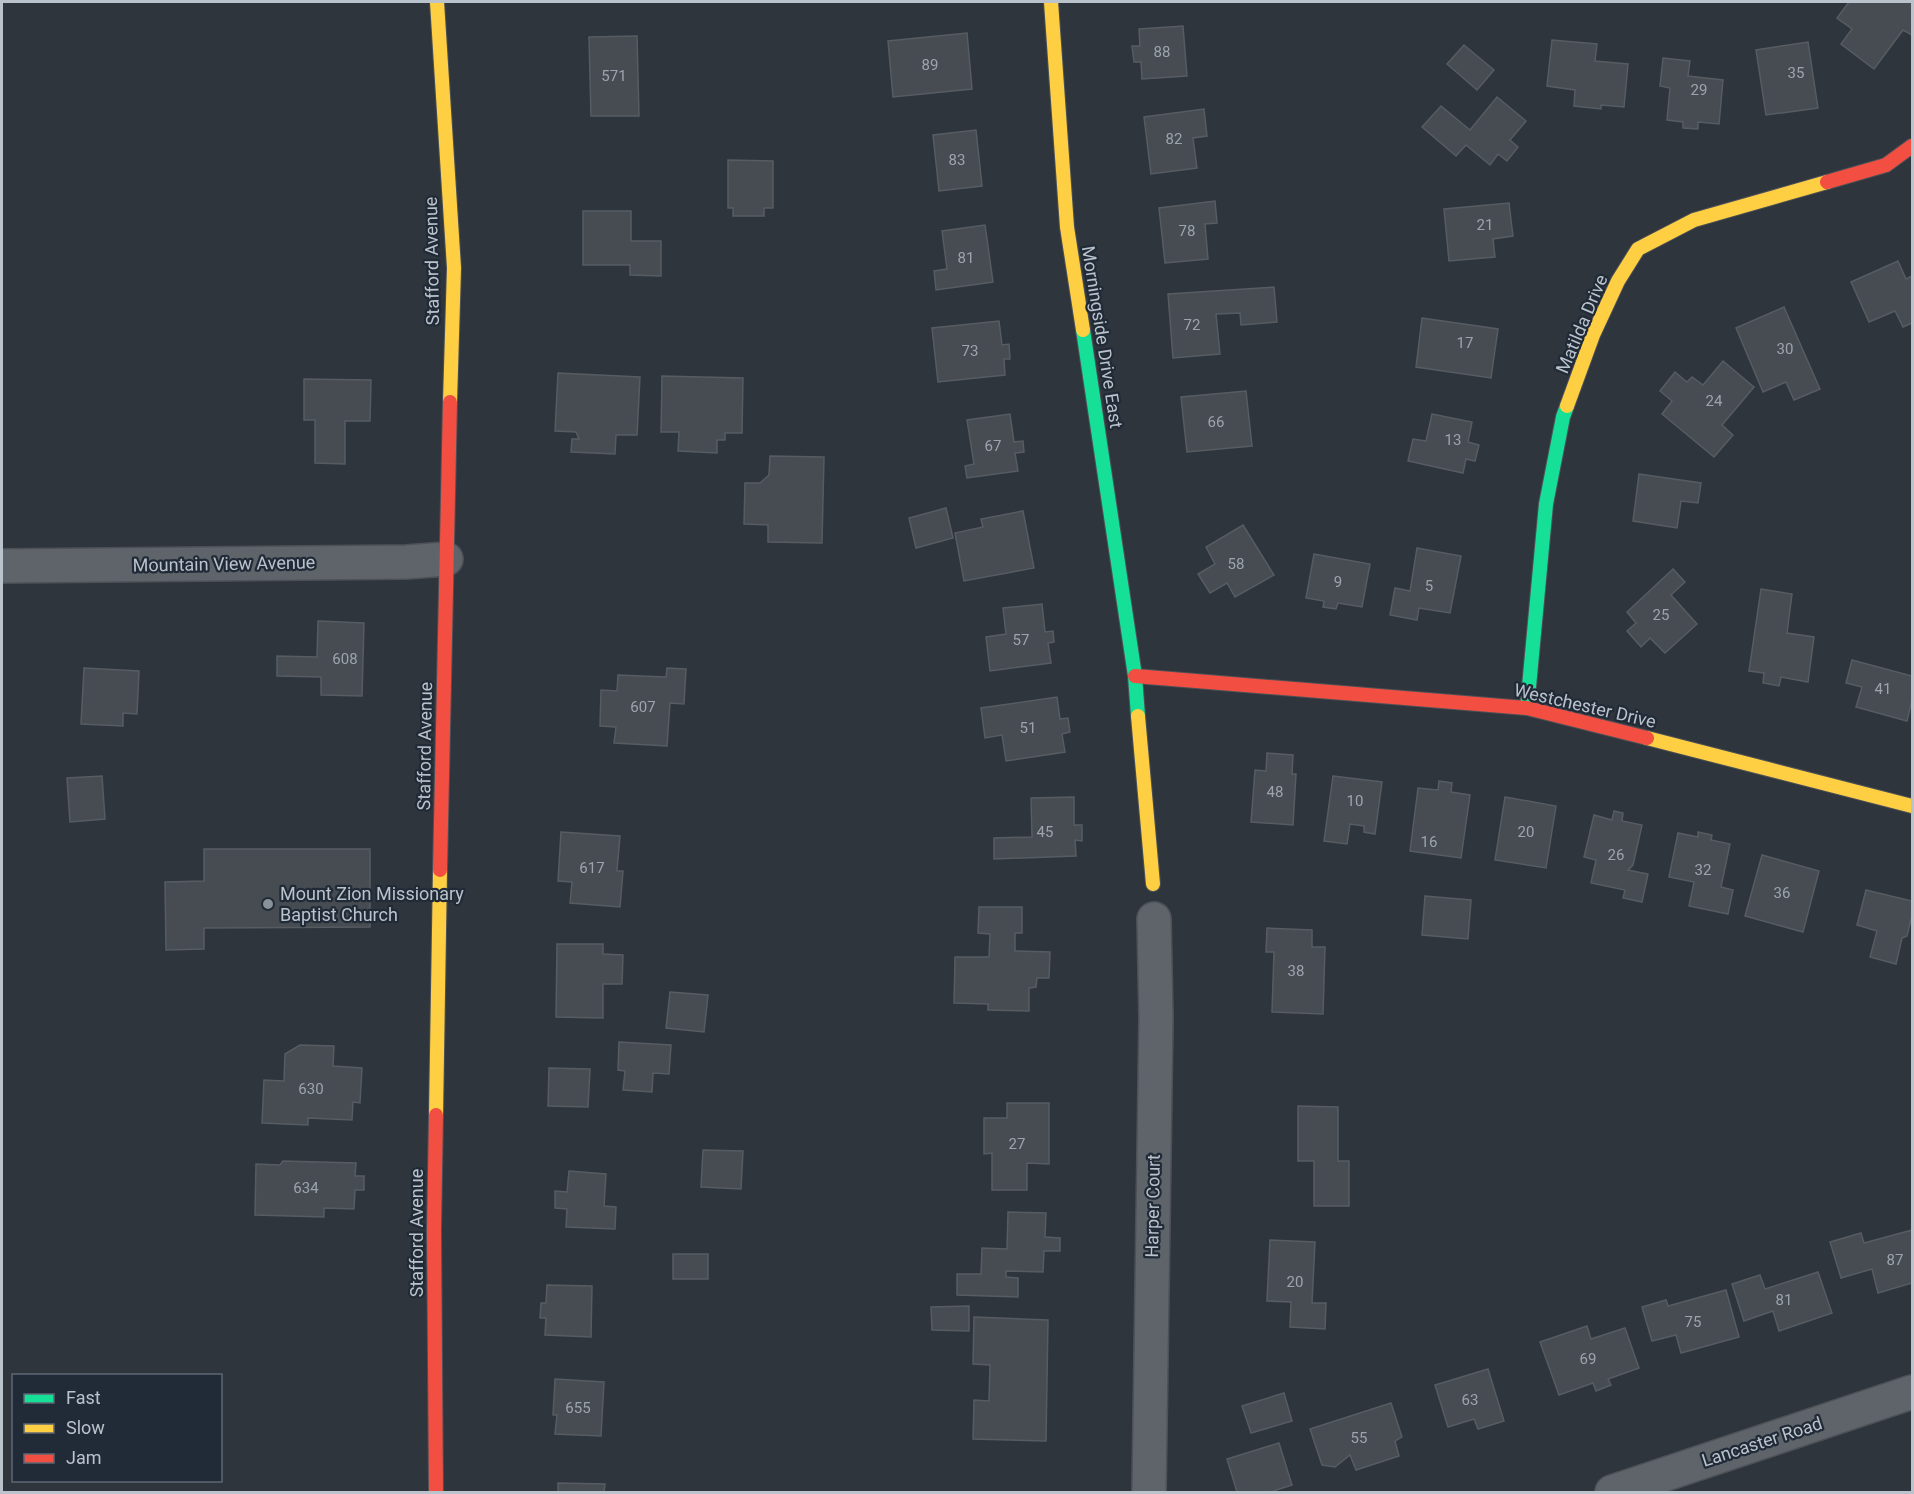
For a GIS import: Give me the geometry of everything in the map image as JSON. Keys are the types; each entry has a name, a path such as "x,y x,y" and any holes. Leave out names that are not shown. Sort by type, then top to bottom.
{"street":[{"name":"Stafford Avenue","path":"436,1492 434,1230 446,559 454,268 437,2"},
{"name":"Morningside Drive East","path":"1051,2 1067,226 1135,676"},
{"name":"Matilda Drive","path":"1527,708 1546,504 1563,417 1618,280 1638,249 1694,220 1886,165 1912,146"},
{"name":"Mountain View Avenue","path":"2,566 406,562 446,559"},
{"name":"Westchester Drive","path":"1135,676 1527,708 1912,806"},
{"path":"1135,676 1153,884"},
{"name":"Harper Court","path":"1149,1492 1156,1018 1154,919"},
{"name":"Lancaster Road","path":"1612,1492 1912,1392"}],"building":[{"path":"1849,2 1912,2 1912,35 1903,30 1874,69 1841,44 1852,29 1837,18"},
{"path":"1183,26 1187,76 1142,79 1141,62 1134,62 1132,46 1140,46 1139,29"},
{"path":"967,33 972,89 893,97 888,41"},
{"path":"637,36 639,116 591,116 589,37"},
{"path":"1552,40 1597,44 1595,61 1628,64 1624,107 1601,105 1601,109 1574,106 1575,90 1547,86"},
{"path":"1808,42 1818,108 1766,115 1756,50"},
{"path":"1464,45 1494,70 1477,90 1447,64"},
{"path":"1663,58 1690,61 1688,76 1723,80 1719,124 1698,122 1698,129 1683,128 1683,122 1667,120 1670,88 1660,86"},
{"path":"1497,97 1526,121 1510,140 1518,147 1507,161 1498,154 1490,165 1466,145 1456,156 1422,127 1441,106 1470,130"},
{"path":"1204,109 1207,136 1193,138 1197,168 1151,174 1144,117"},
{"path":"976,130 982,186 939,191 933,135"},
{"path":"728,160 773,161 773,208 764,208 764,216 733,216 733,208 728,208"},
{"path":"1215,201 1217,223 1205,224 1208,259 1165,263 1159,208"},
{"path":"1509,203 1513,236 1493,239 1495,257 1449,261 1444,209"},
{"path":"583,211 631,211 631,241 661,241 661,276 630,275 630,265 583,265"},
{"path":"985,225 993,282 936,290 934,271 947,269 942,231"},
{"path":"1898,261 1906,279 1912,276 1912,323 1903,327 1895,311 1869,322 1851,282"},
{"path":"1274,287 1277,322 1241,325 1240,313 1216,314 1220,354 1173,358 1168,294"},
{"path":"1784,307 1820,389 1794,400 1786,382 1763,392 1736,328"},
{"path":"1422,318 1498,329 1491,378 1416,367"},
{"path":"999,321 1002,345 1009,344 1010,359 1004,359 1005,375 938,382 932,328"},
{"path":"1723,361 1754,387 1722,425 1733,435 1714,457 1662,414 1672,401 1660,391 1675,372 1687,382 1692,377 1703,385"},
{"path":"558,373 640,377 637,435 616,435 615,454 571,452 572,439 579,439 576,432 555,431"},
{"path":"662,376 743,378 742,433 725,433 725,440 717,440 717,453 678,451 679,432 661,432"},
{"path":"304,379 371,380 370,421 345,421 345,464 315,463 315,420 304,420"},
{"path":"1246,391 1252,446 1187,452 1181,397"},
{"path":"1010,414 1014,442 1023,441 1024,452 1015,453 1018,471 967,478 965,466 974,464 967,420"},
{"path":"1432,414 1472,422 1468,442 1479,445 1475,461 1466,459 1463,473 1408,461 1413,439 1426,441"},
{"path":"770,456 824,457 822,543 768,542 768,525 744,524 745,483 760,483 769,475"},
{"path":"1639,474 1701,483 1698,503 1681,501 1677,528 1633,521"},
{"path":"946,508 953,538 916,548 909,518"},
{"path":"1023,511 1034,568 964,581 955,533 983,527 981,519"},
{"path":"1243,525 1274,575 1235,597 1227,583 1210,593 1198,574 1215,564 1206,547"},
{"path":"1417,548 1461,556 1450,613 1419,608 1417,620 1390,615 1395,588 1410,591"},
{"path":"1314,554 1370,564 1362,607 1338,603 1336,609 1323,607 1324,601 1306,598"},
{"path":"1673,569 1685,582 1671,595 1697,624 1665,653 1650,638 1641,647 1627,631 1636,623 1627,612"},
{"path":"1761,589 1792,594 1787,633 1814,637 1808,682 1781,677 1779,686 1763,683 1764,673 1749,671"},
{"path":"1042,604 1045,632 1053,631 1054,642 1048,643 1051,663 990,671 986,637 1006,634 1003,608"},
{"path":"318,621 364,623 362,696 321,695 321,677 277,676 277,656 317,657"},
{"path":"1852,660 1912,676 1912,700 1907,721 1856,707 1862,687 1846,683"},
{"path":"84,668 139,671 137,714 123,713 123,726 81,724"},
{"path":"667,668 686,669 684,704 670,703 667,746 614,743 616,727 600,726 601,690 617,691 618,675 666,677"},
{"path":"1057,697 1060,719 1068,718 1070,732 1062,734 1065,752 1006,761 1002,735 985,738 981,708"},
{"path":"1267,753 1293,755 1292,774 1296,774 1293,825 1251,822 1255,770 1266,771"},
{"path":"102,776 105,819 70,822 67,778"},
{"path":"1333,776 1382,782 1375,834 1364,832 1364,826 1350,824 1347,844 1324,841"},
{"path":"1439,781 1452,783 1451,792 1470,795 1461,858 1410,851 1418,788 1438,790"},
{"path":"1074,797 1074,825 1082,825 1082,841 1075,840 1076,856 994,859 994,838 1032,837 1031,798"},
{"path":"1505,797 1556,806 1546,868 1495,860"},
{"path":"1614,811 1623,813 1622,821 1642,825 1633,865 1628,870 1648,874 1642,902 1623,898 1625,890 1591,883 1596,860 1584,857 1594,815 1612,820"},
{"path":"561,832 620,836 617,871 623,871 620,907 570,903 572,882 558,881"},
{"path":"1698,832 1712,835 1711,840 1730,844 1721,887 1733,890 1728,914 1689,906 1694,882 1669,877 1678,833 1698,837"},
{"name":"Mount Zion Missionary Baptist Church","path":"204,849 370,849 370,927 204,928 204,949 166,950 165,882 204,881"},
{"path":"1762,855 1819,871 1803,932 1745,916"},
{"path":"1866,890 1912,901 1912,915 1907,936 1902,938 1896,964 1870,957 1877,931 1857,925"},
{"path":"1425,896 1471,900 1468,939 1422,935"},
{"path":"979,907 1022,907 1022,933 1015,933 1015,951 1050,952 1049,978 1037,978 1036,987 1029,988 1029,1011 988,1010 988,1004 954,1003 955,957 989,957 990,934 978,933"},
{"path":"1267,928 1312,930 1312,947 1325,947 1323,1014 1272,1012 1274,952 1266,952"},
{"path":"557,944 603,944 603,954 623,955 622,984 603,984 603,1018 556,1017"},
{"path":"670,992 708,995 704,1032 666,1028"},
{"path":"619,1042 671,1045 669,1074 653,1073 652,1092 623,1090 625,1071 618,1070"},
{"path":"300,1045 334,1046 333,1066 362,1068 360,1103 353,1102 352,1120 308,1118 308,1125 262,1123 264,1080 284,1081 285,1054"},
{"path":"549,1068 590,1069 588,1107 548,1106"},
{"path":"1007,1103 1049,1103 1049,1164 1027,1163 1027,1190 992,1190 992,1153 984,1154 984,1118 1007,1118"},
{"path":"1298,1106 1338,1107 1338,1161 1349,1161 1349,1206 1314,1206 1314,1161 1298,1161"},
{"path":"703,1150 743,1151 741,1189 701,1187"},
{"path":"283,1161 356,1163 355,1176 364,1176 364,1190 355,1190 354,1209 324,1208 324,1217 255,1215 256,1164 280,1165"},
{"path":"569,1171 606,1174 604,1206 616,1207 615,1229 566,1227 567,1209 555,1208 555,1191 567,1192"},
{"path":"1008,1212 1046,1213 1045,1237 1060,1238 1060,1251 1044,1251 1043,1272 1006,1271 1006,1277 1018,1278 1018,1297 957,1295 957,1274 981,1274 982,1248 1007,1249"},
{"path":"1912,1230 1912,1283 1878,1293 1872,1269 1841,1278 1830,1242 1861,1233 1864,1243"},
{"path":"1270,1240 1315,1242 1312,1303 1326,1303 1325,1329 1290,1327 1291,1302 1267,1301"},
{"path":"673,1254 708,1254 708,1279 673,1279"},
{"path":"1818,1272 1832,1313 1779,1331 1773,1311 1744,1321 1732,1284 1760,1275 1765,1289"},
{"path":"547,1285 592,1286 591,1337 545,1335 546,1318 540,1318 541,1303 546,1303"},
{"path":"1726,1290 1739,1337 1681,1353 1676,1335 1652,1341 1642,1307 1666,1300 1668,1306"},
{"path":"969,1306 969,1331 932,1330 931,1307"},
{"path":"974,1317 1048,1320 1046,1441 973,1439 974,1400 989,1401 990,1365 973,1364"},
{"path":"1587,1326 1591,1339 1625,1328 1639,1368 1608,1379 1611,1385 1596,1391 1593,1383 1559,1395 1540,1342"},
{"path":"1488,1369 1504,1421 1478,1429 1474,1419 1448,1427 1435,1385"},
{"path":"555,1379 604,1382 601,1436 555,1434 557,1415 553,1415"},
{"path":"1284,1393 1292,1421 1251,1433 1242,1406"},
{"path":"1391,1403 1402,1437 1395,1441 1399,1456 1356,1470 1350,1455 1335,1467 1322,1465 1310,1429"},
{"path":"1279,1443 1292,1485 1274,1492 1237,1492 1227,1459"},
{"path":"558,1483 605,1484 604,1492 558,1492"}],"traffic: fast":[{"path":"1083,330 1135,676 1138,716"},
{"path":"1527,708 1546,504 1567,406"}],"traffic: slow":[{"path":"437,2 454,268 450,402"},
{"path":"1051,2 1067,227 1083,330"},
{"path":"1567,406 1593,335 1618,281 1638,249 1694,220 1827,182"},
{"path":"1138,716 1153,884"},
{"path":"1647,738 1912,806"},
{"path":"436,1115 440,870"}],"traffic: jam":[{"path":"1827,182 1886,165 1912,146"},
{"path":"440,870 450,402"},
{"path":"1135,676 1527,708 1647,738"},
{"path":"436,1115 434,1230 436,1492"}],"place":[{"name":"Mount Zion Missionary Baptist Church","path":"268,904"}]}
